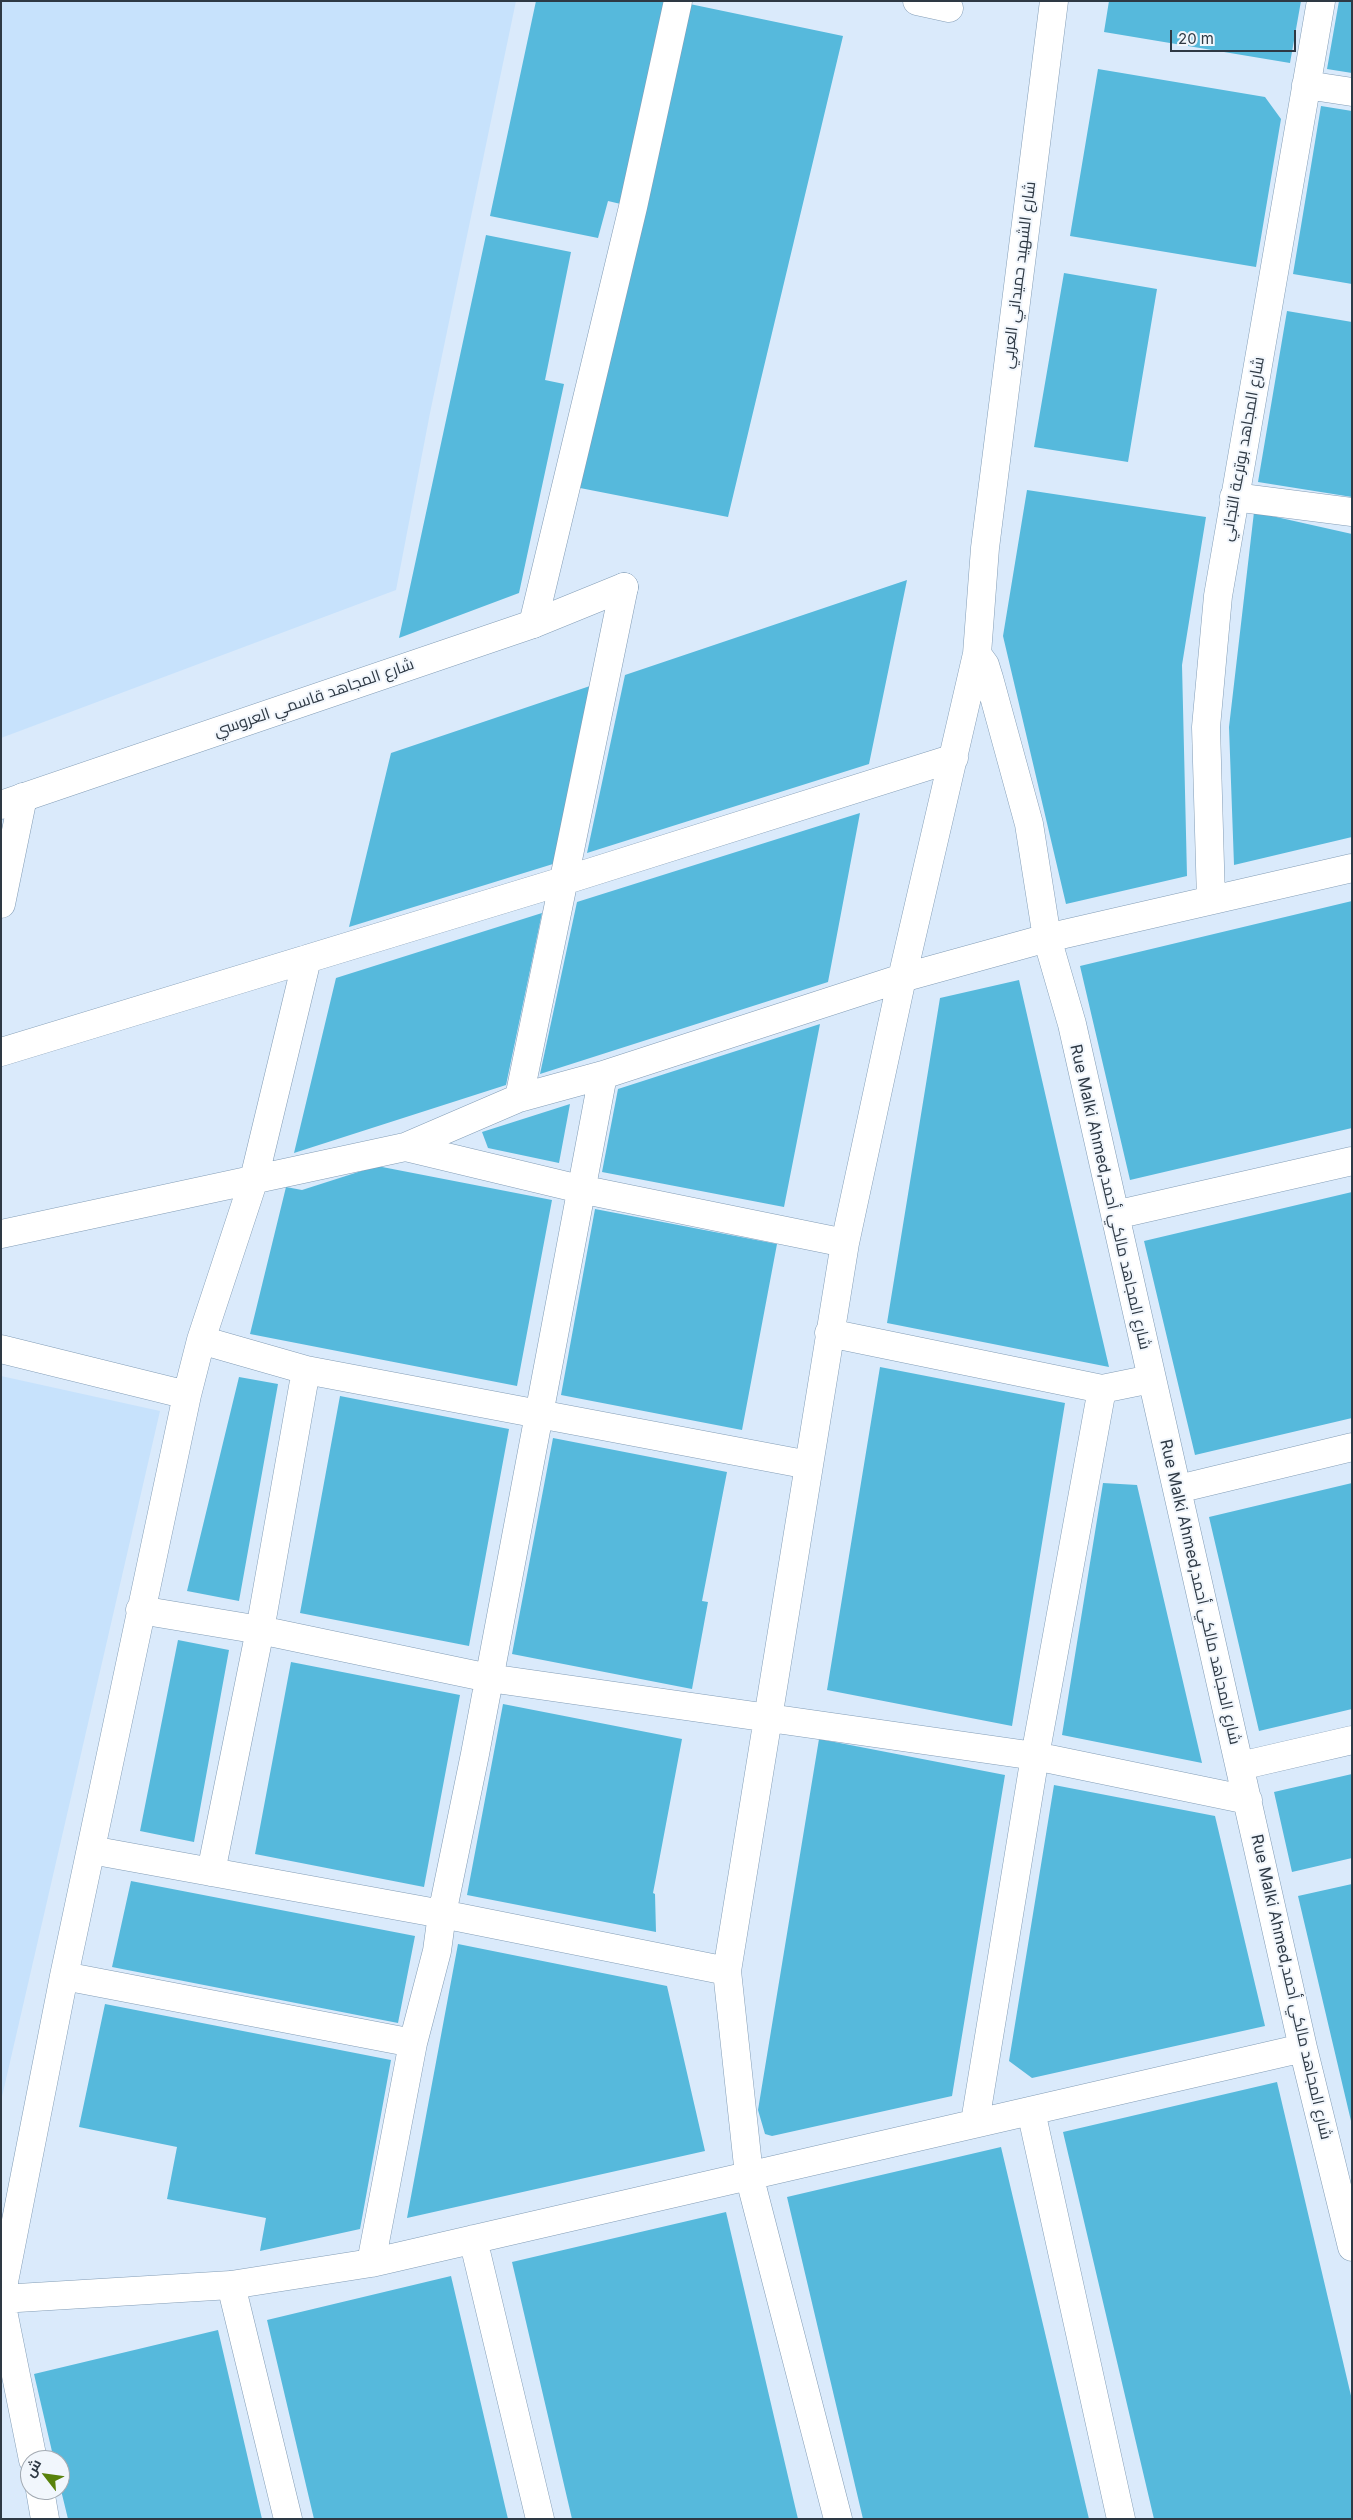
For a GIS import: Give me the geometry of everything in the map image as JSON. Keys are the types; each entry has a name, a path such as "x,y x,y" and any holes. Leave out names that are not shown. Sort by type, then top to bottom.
{"street":[{"path":"533,624 633,207 678,1"},
{"path":"917,1 949,8"},
{"name":"شارع الشهيد حميداني العربي","path":"838,2519 749,2174 728,1971 767,1717 845,1243 902,978 977,654 985,548 1054,1"},
{"name":"شارع المجاهد بوترعة التجاني","path":"1211,900 1206,727 1218,596 1321,1"},
{"path":"1306,85 1352,92"},
{"path":"1234,497 1352,512"},
{"name":"شارع المجاهد قاسمي العروسي","path":"12,801 533,624 624,587 563,881"},
{"name":"Rue Malki Ahmed,شارع المجاهد مالكي أحمد","path":"977,654 985,665 989,678 1029,824 1048,938 1072,1024 1304,2048 1352,2247"},
{"path":"1,1052 563,881 954,758"},
{"path":"1,904 12,801"},
{"path":"1,1234 405,1146 519,1098 603,1075 902,978 1048,938 1352,868"},
{"path":"519,1098 563,881"},
{"path":"32,2450 1,2299 64,1976 187,1395 201,1340 254,1179 307,959"},
{"path":"371,2262 413,2043 437,1951 442,1914 540,1413 580,1189 603,1075"},
{"path":"405,1146 580,1189 845,1243"},
{"path":"1116,1215 1352,1161"},
{"path":"829,1333 1102,1388 1151,1379"},
{"path":"201,1340 306,1370 809,1465"},
{"path":"1,1349 187,1395"},
{"path":"211,1872 260,1630 306,1370"},
{"path":"975,2122 1035,1756 1102,1388"},
{"path":"1178,1489 1352,1447"},
{"path":"140,1610 260,1630 489,1678 1035,1756 1248,1800"},
{"path":"1240,1766 1352,1740"},
{"path":"91,1850 442,1914 728,1971"},
{"path":"64,1976 413,2043"},
{"path":"1,2299 231,2285 371,2262 1304,2048"},
{"path":"1031,2111 1122,2519"},
{"path":"473,2239 540,2519"},
{"path":"231,2285 288,2519"},
{"path":"42,2500 45,2519"}],"shaded area":[{"path":"1,1 516,1 430,413 396,590 1,738"},
{"path":"1,1376 160,1411 1,2101"}],"building":[{"path":"536,1 669,1 625,205 608,201 598,238 490,216"},
{"path":"1109,1 1301,1 1290,63 1104,32"},
{"path":"1339,1 1352,1 1352,73 1327,69"},
{"path":"685,3 843,36 728,517 580,488"},
{"path":"1098,69 1265,97 1281,119 1256,267 1070,236"},
{"path":"1321,106 1352,111 1352,284 1293,274"},
{"path":"486,235 571,252 545,380 564,384 519,593 399,638"},
{"path":"1064,273 1157,289 1128,462 1034,447"},
{"path":"1287,311 1352,322 1352,497 1258,482"},
{"path":"1027,490 1206,517 1182,665 1187,876 1066,904 1003,636"},
{"path":"1254,512 1352,534 1352,837 1234,865 1229,727"},
{"path":"907,580 869,764 587,853 625,675"},
{"path":"590,686 553,864 349,927 391,753"},
{"path":"860,813 828,982 540,1074 577,902"},
{"path":"1352,901 1352,1128 1130,1180 1080,966"},
{"path":"542,913 506,1085 294,1153 336,978"},
{"path":"1019,980 1109,1367 887,1323 940,998"},
{"path":"820,1024 784,1207 602,1172 618,1089"},
{"path":"570,1104 559,1163 488,1148 482,1132"},
{"path":"377,1166 552,1200 517,1386 250,1334 286,1187 302,1190"},
{"path":"1352,1192 1352,1418 1195,1455 1144,1241"},
{"path":"595,1209 777,1244 742,1430 561,1395"},
{"path":"880,1367 1065,1403 1012,1726 827,1690"},
{"path":"239,1377 278,1384 239,1601 187,1591"},
{"path":"340,1396 509,1429 469,1646 300,1613"},
{"path":"553,1438 727,1472 702,1601 708,1602 692,1689 512,1654"},
{"path":"1103,1483 1137,1485 1202,1763 1062,1735"},
{"path":"1352,1483 1352,1709 1259,1731 1209,1517"},
{"path":"178,1640 229,1650 194,1842 140,1831"},
{"path":"291,1662 460,1695 424,1887 255,1854"},
{"path":"503,1704 682,1739 653,1893 655,1894 656,1932 467,1895"},
{"path":"819,1739 1005,1775 952,2096 772,2136 765,2134 758,2110"},
{"path":"1352,1774 1352,1858 1292,1872 1274,1792"},
{"path":"1054,1785 1215,1816 1265,2026 1032,2078 1009,2061"},
{"path":"131,1881 415,1936 398,2023 112,1967"},
{"path":"1352,1884 1352,2121 1351,2121 1298,1896"},
{"path":"458,1944 667,1986 705,2151 407,2218"},
{"path":"105,2004 391,2060 360,2229 260,2251 266,2218 167,2199 177,2147 79,2127"},
{"path":"1277,2082 1352,2400 1352,2519 1154,2519 1063,2132"},
{"path":"1001,2147 1089,2519 863,2519 787,2197"},
{"path":"726,2212 798,2519 572,2519 512,2262"},
{"path":"451,2276 508,2519 314,2519 267,2320"},
{"path":"218,2330 262,2519 68,2519 63,2500 70,2500 70,2450 52,2450 34,2374"}]}
